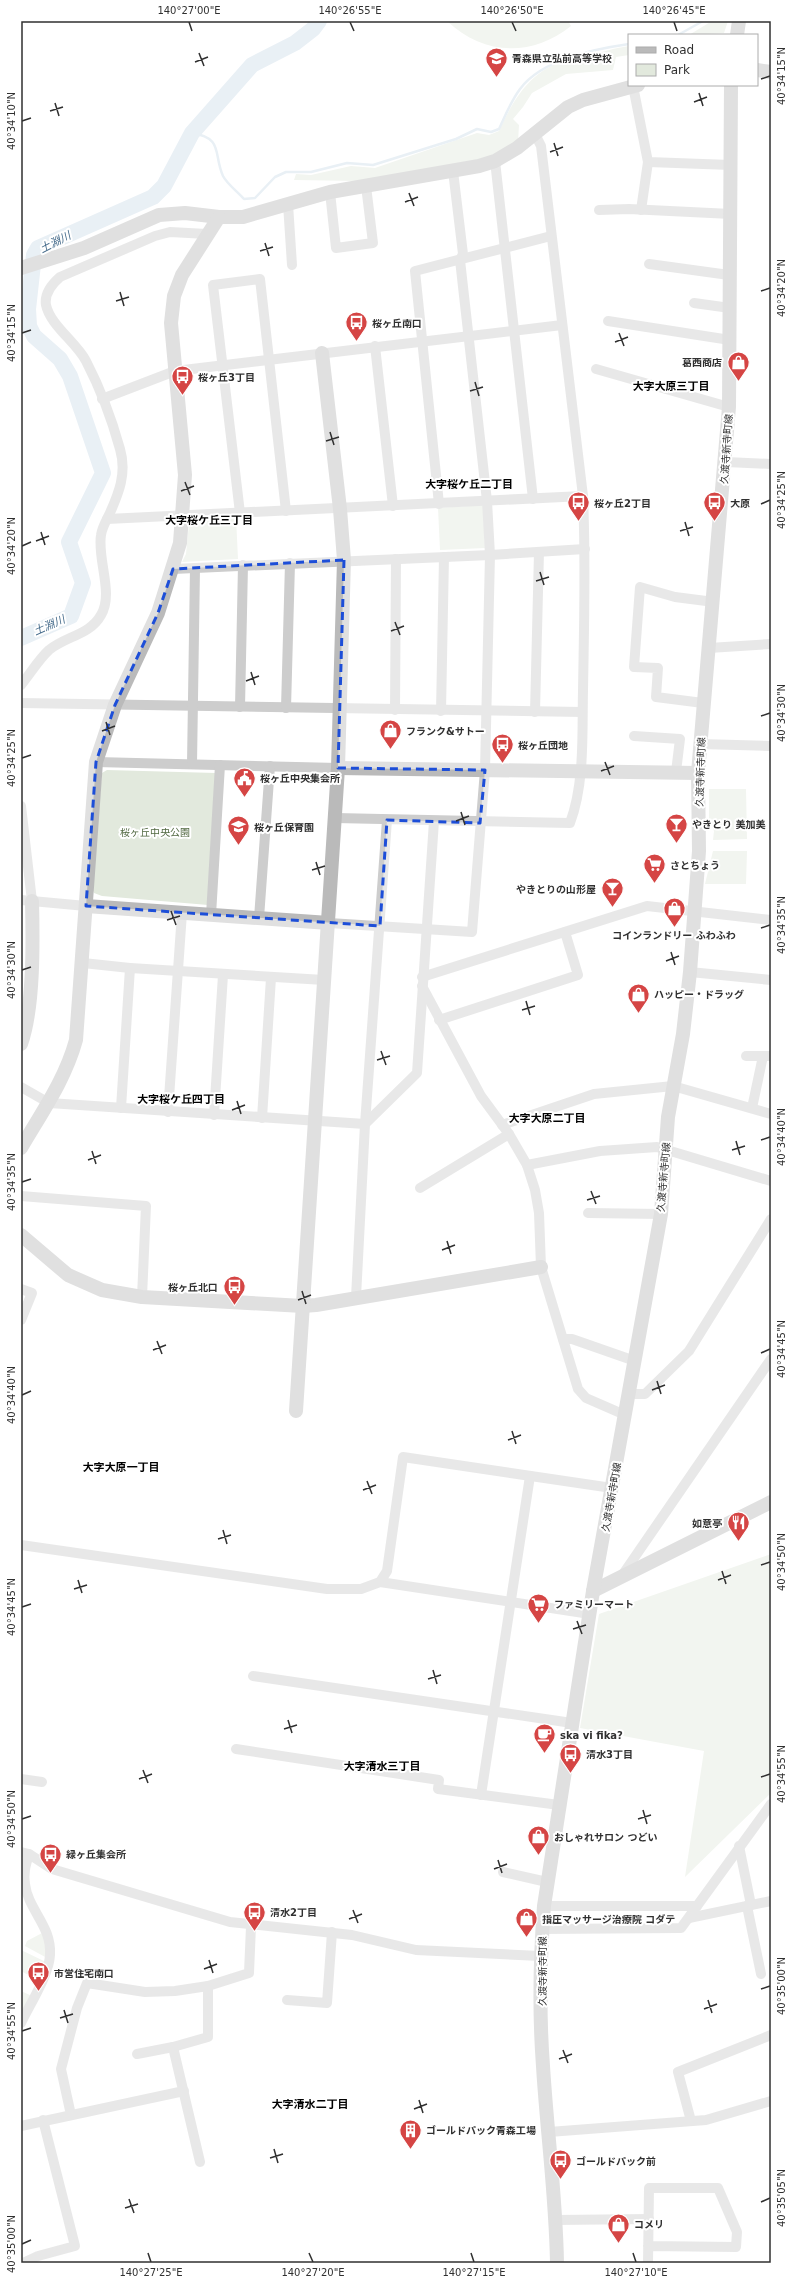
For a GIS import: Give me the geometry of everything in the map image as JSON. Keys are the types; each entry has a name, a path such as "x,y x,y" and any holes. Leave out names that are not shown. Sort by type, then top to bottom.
{"street":[{"path":"736,34 739,21"},
{"path":"758,70 771,72"},
{"path":"29,266 84,248 159,215 185,213 219,217 243,217 330,192 479,166 495,161 517,148 573,104 636,86 648,162 641,210"},
{"name":"久渡寺新寺町線","path":"557,2263 556,2220 543,2065 540,1956 542,1929 559,1805 593,1592 661,1214 673,1086 682,1034 690,972 696,910 699,852 698,772 703,703 714,602 726,462 729,407 731,86"},
{"path":"335,818 480,823 570,823 574,812 580,771 582,712 585,549 583,496 541,146 535,134"},
{"path":"495,161 533,499"},
{"path":"648,162 731,165"},
{"path":"26,900 182,913 472,932 484,770 490,555 487,501 467,335 460,260 463,254 453,171"},
{"path":"330,192 336,248 373,243 366,186"},
{"path":"288,204 292,265"},
{"path":"600,210 641,210 731,214"},
{"path":"21,1148 49,1103 70,1064 76,1040 83,963 96,762 115,705 158,614 173,569 183,516 185,475 171,324 174,296 182,276 219,217"},
{"path":"21,685 49,650 85,631 95,624 102,614 106,602 100,547 101,533 120,492 124,468 120,449 86,360 49,314 46,304 47,293 52,284 60,277 155,236 170,232 207,234"},
{"path":"440,504 415,271 506,249 551,236"},
{"path":"649,264 729,276"},
{"path":"240,513 213,285 260,279 286,511"},
{"path":"694,303 730,308"},
{"path":"608,321 730,340"},
{"path":"102,399 175,371 422,340 562,325"},
{"path":"375,346 393,506"},
{"path":"296,1411 338,768 344,560 340,508 322,353"},
{"path":"596,369 729,407"},
{"path":"726,462 771,464"},
{"path":"108,519 583,496"},
{"path":"173,569 344,560 490,555 585,549"},
{"path":"535,712 539,552"},
{"path":"440,710 444,557"},
{"path":"394,710 396,558"},
{"path":"286,708 290,563"},
{"path":"240,707 243,565"},
{"path":"192,764 195,568"},
{"path":"703,703 656,697 658,668 634,667 640,587 675,597 714,602"},
{"path":"709,648 771,644"},
{"path":"21,703 582,712"},
{"path":"634,736 680,739 676,772"},
{"path":"700,744 771,746"},
{"path":"96,762 338,768 698,772"},
{"path":"212,915 220,765"},
{"path":"259,918 270,766"},
{"path":"21,806 26,900 33,929 27,1027 21,1044"},
{"path":"356,1297 365,1124 387,820"},
{"path":"21,1087 49,1103 365,1124 417,1072 425,929 434,821"},
{"path":"422,981 564,932 647,906 696,910 771,920"},
{"path":"168,1112 182,913"},
{"path":"439,1020 578,975 564,932"},
{"path":"83,963 177,972 324,980"},
{"path":"121,1108 130,968"},
{"path":"690,972 771,980"},
{"path":"214,1115 223,975"},
{"path":"262,1118 271,978"},
{"path":"422,981 439,1020 481,1096 509,1134 527,1165 535,1190 539,1213 540,1267 578,1389 586,1398 626,1415"},
{"path":"746,1056 767,1056 752,1108"},
{"path":"502,1125 594,1094 673,1086 771,1114"},
{"path":"420,1188 509,1134"},
{"path":"527,1165 600,1151 657,1147 771,1180"},
{"path":"21,1196 146,1206 142,1297"},
{"path":"588,1213 661,1214"},
{"path":"629,1394 645,1394 689,1351 771,1220"},
{"path":"21,1235 68,1275 85,1284 118,1294 142,1297 303,1306 540,1267"},
{"path":"21,1289 32,1294 21,1320"},
{"path":"563,1339 572,1339 635,1361"},
{"path":"620,1578 771,1359"},
{"path":"380,1582 387,1571 403,1457 612,1488"},
{"path":"481,1795 530,1476"},
{"path":"593,1592 771,1502"},
{"path":"21,1545 327,1589 361,1589 380,1582 590,1614"},
{"path":"253,1676 572,1723"},
{"path":"236,1748 439,1780 438,1789 559,1805"},
{"path":"21,1779 42,1782"},
{"path":"542,1929 681,1928 739,1846 771,1804"},
{"path":"739,1846 761,1974"},
{"path":"21,2023 48,1968 50,1956 50,1942 45,1926 30,1900 25,1885 25,1853 52,1869 230,1922 251,1926 332,1932 416,1950 540,1956"},
{"path":"503,1872 548,1882"},
{"path":"689,1918 771,1901"},
{"path":"544,1906 697,1906"},
{"path":"71,2115 61,2069 77,2008 88,1983 145,1992 175,1991 208,1986 250,1973 251,1926"},
{"path":"287,2000 327,2003 332,1932"},
{"path":"137,2054 173,2047 208,2037 208,1986"},
{"path":"691,2121 678,2072 771,2035"},
{"path":"173,2047 200,2162"},
{"path":"21,2126 43,2120 128,2105 184,2091"},
{"path":"549,2132 706,2120 771,2101"},
{"path":"23,2263 38,2256 75,2246 43,2120"},
{"path":"648,2246 736,2248 737,2232 718,2188 649,2188 649,2219 648,2246 648,2263"},
{"path":"556,2220 649,2219"}],"highlighted area":[{"path":"344,560 338,768 485,770 480,823 387,820 380,926 86,906 96,762 115,705 158,613 173,569"}],"green space":[{"path":"447,21 568,21 571,26 556,36 540,43 524,47 508,48 492,46 476,41 461,33"},
{"path":"712,21 728,21 724,33 691,34"},
{"path":"628,46 628,55 616,57 613,70 566,74 532,93 513,119 519,125 518,142 486,158 358,181 294,180 296,174 311,175 351,166 375,168 477,133 489,135 499,131 515,100 529,82 547,68 564,61 585,57"},
{"path":"483,505 485,548 440,550 438,508"},
{"path":"236,517 238,559 182,562 186,554 189,523 197,519"},
{"name":"桜ヶ丘中央公園","path":"107,770 216,773 208,905 102,896 94,893 92,888 102,773"},
{"path":"709,789 746,789 747,839 713,840 714,831 709,819"},
{"path":"713,851 747,851 746,884 705,884"},
{"path":"771,1554 771,1793 685,1877 704,1751 580,1728 599,1614"},
{"path":"44,1932 47,1958 25,1946 27,1941"},
{"path":"21,1950 46,1962 39,1981 21,1971"},
{"path":"21,1991 32,1996 21,2020"}],"waterway":[{"name":"土淵川","path":"21,638 71,616 83,583 69,542 103,473 70,376 60,359 34,336 29,326 28,309 34,255 38,248 153,197 164,186 192,133 252,65 295,43 313,29 319,21"},
{"path":"680,34 703,21"},
{"path":"192,133 202,135 213,143 216,148 223,176 230,185 244,199 255,198 275,177 286,172 311,172 347,163 373,165 456,139 477,129 491,132 499,129 520,89 542,70 570,57 628,44"}],"place":[{"name":"青森県立弘前高等学校","path":"496,78"},
{"name":"桜ヶ丘南口","path":"357,342"},
{"name":"葛西商店","path":"738,382"},
{"name":"桜ヶ丘3丁目","path":"182,396"},
{"name":"桜ヶ丘2丁目","path":"579,522"},
{"name":"大原","path":"714,522"},
{"name":"フランク&サトー","path":"391,750"},
{"name":"桜ヶ丘団地","path":"502,764"},
{"name":"桜ヶ丘中央集会所","path":"245,798"},
{"name":"やきとり 美加美","path":"676,844"},
{"name":"桜ヶ丘保育園","path":"238,846"},
{"name":"さとちょう","path":"655,884"},
{"name":"やきとりの山形屋","path":"612,908"},
{"name":"コインランドリー ふわふわ","path":"674,928"},
{"name":"ハッピー・ドラッグ","path":"639,1014"},
{"name":"桜ヶ丘北口","path":"234,1306"},
{"name":"如意亭","path":"738,1542"},
{"name":"ファミリーマート","path":"539,1624"},
{"name":"ska vi fika?","path":"544,1754"},
{"name":"清水3丁目","path":"571,1774"},
{"name":"おしゃれサロン つどい","path":"538,1856"},
{"name":"緑ヶ丘集会所","path":"51,1874"},
{"name":"清水2丁目","path":"255,1932"},
{"name":"指圧マッサージ治療院 コダテ","path":"527,1938"},
{"name":"市営住宅南口","path":"38,1992"},
{"name":"ゴールドパック青森工場","path":"410,2150"},
{"name":"ゴールドパック前","path":"560,2180"},
{"name":"コメリ","path":"619,2244"}],"district":[{"name":"大字大原三丁目","path":"671,386"},
{"name":"大字桜ケ丘二丁目","path":"469,484"},
{"name":"大字桜ケ丘三丁目","path":"209,520"},
{"name":"大字桜ケ丘四丁目","path":"181,1099"},
{"name":"大字大原二丁目","path":"547,1118"},
{"name":"大字大原一丁目","path":"121,1467"},
{"name":"大字清水三丁目","path":"382,1766"},
{"name":"大字清水二丁目","path":"310,2104"}]}
